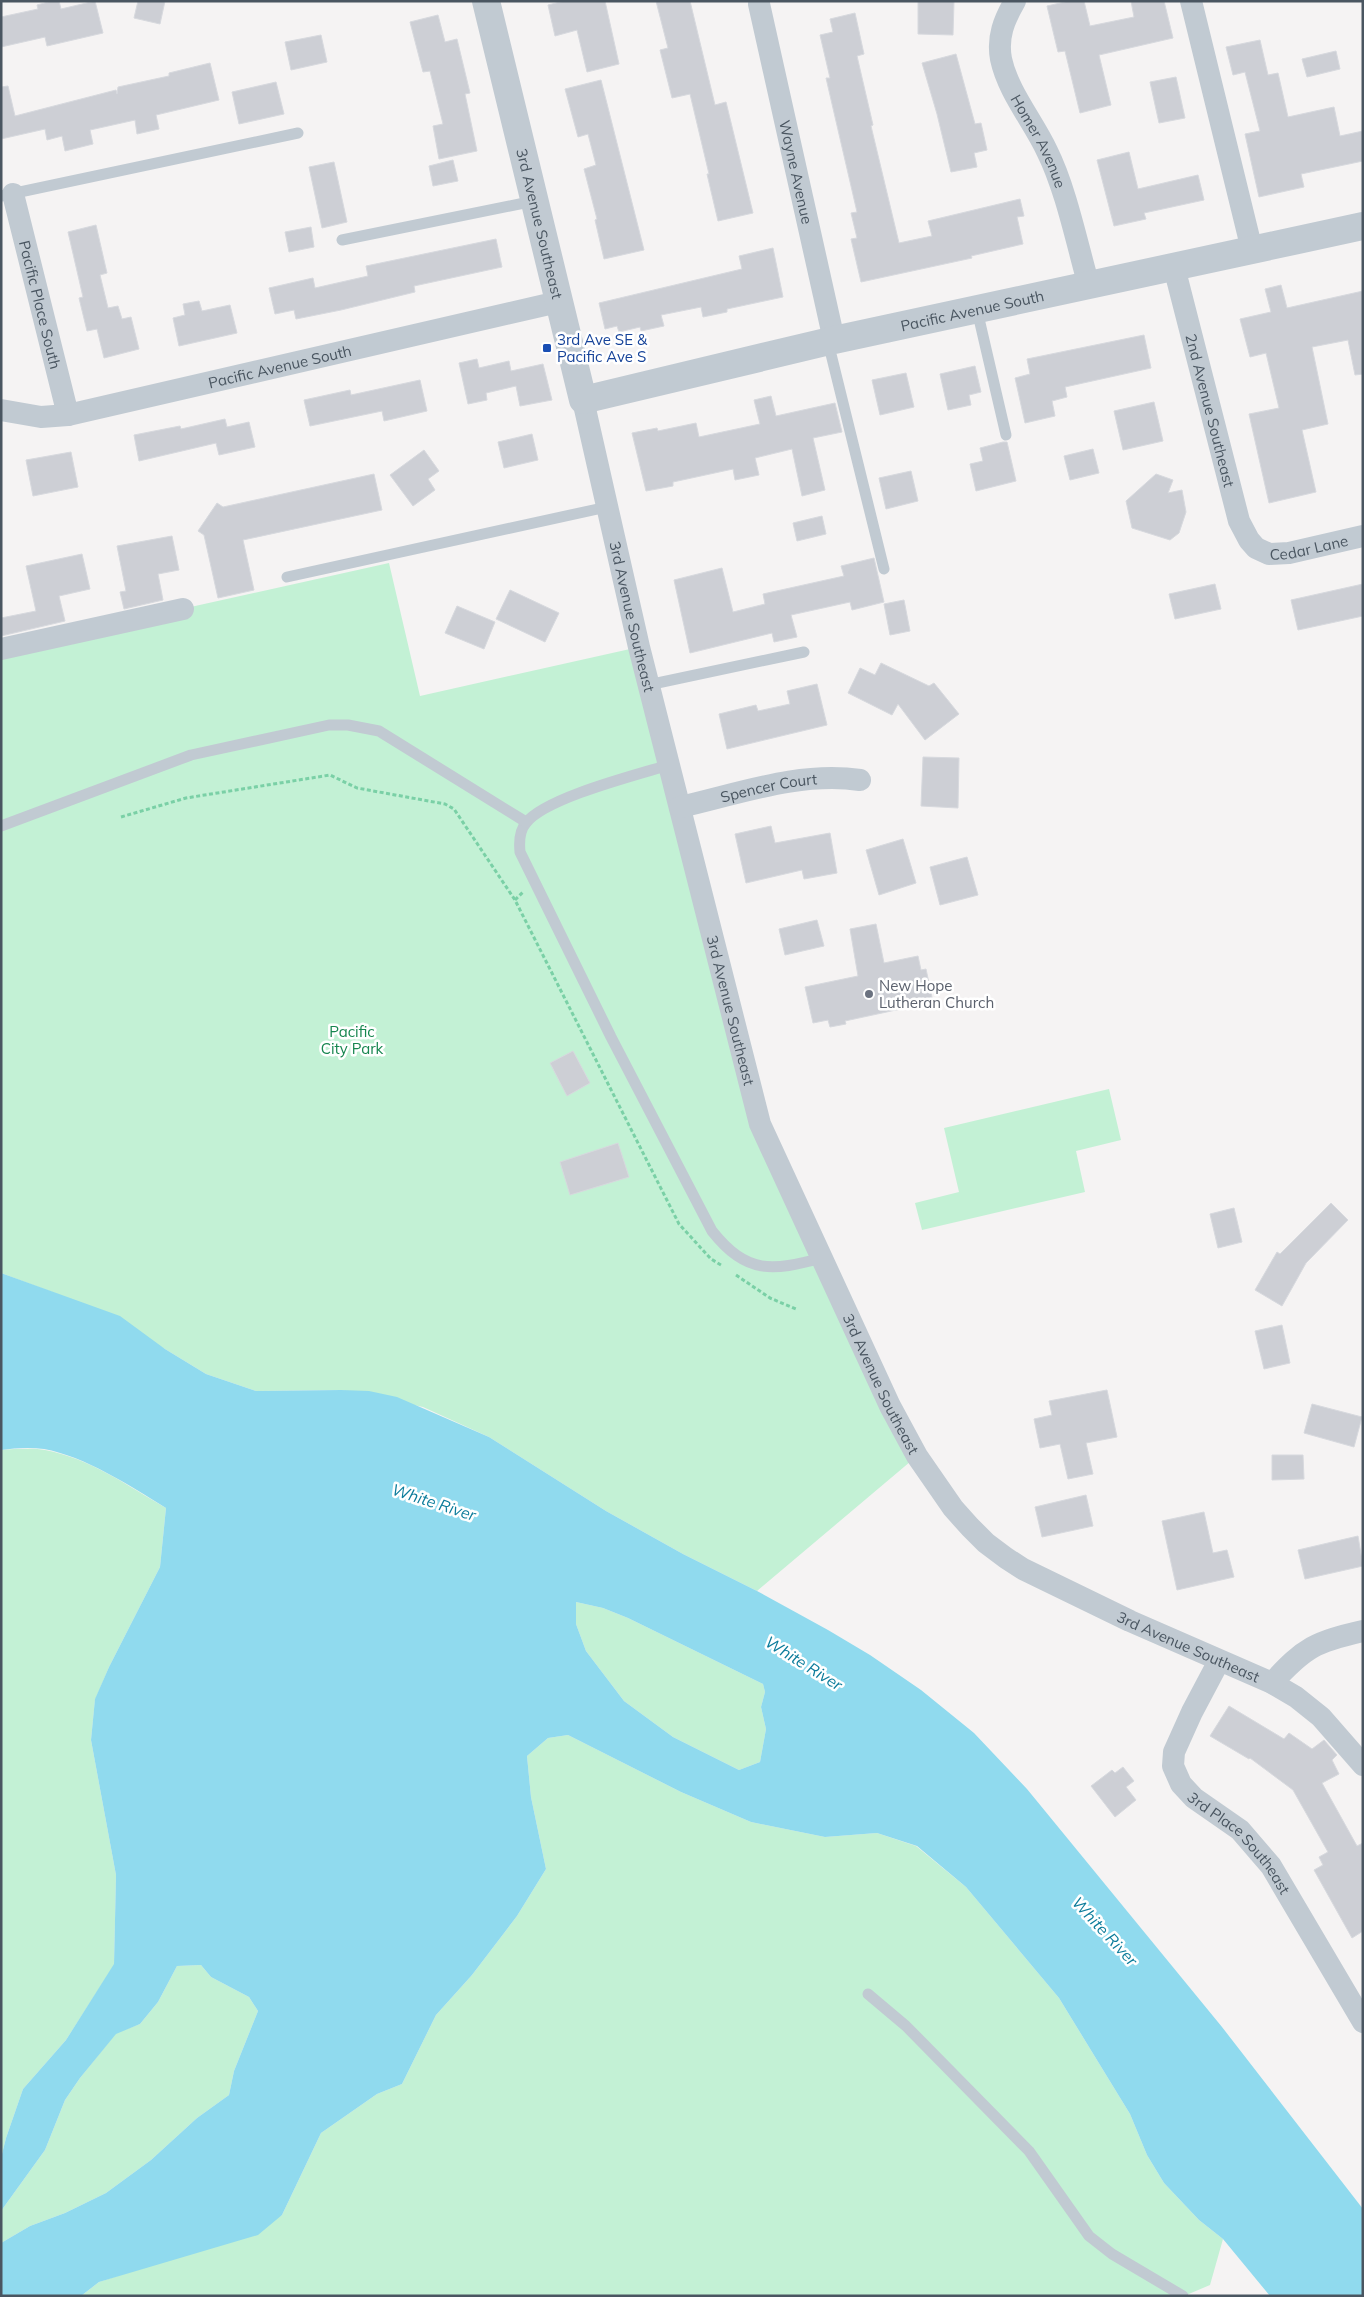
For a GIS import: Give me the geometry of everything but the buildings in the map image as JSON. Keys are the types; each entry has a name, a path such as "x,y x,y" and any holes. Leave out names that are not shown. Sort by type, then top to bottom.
{"street":[{"name":"3rd Avenue Southeast","path":"486,1 583,400 648,685 760,1124 890,1406 913,1448 953,1508 986,1543 1023,1570 1130,1621 1272,1683 1296,1697 1321,1717 1363,1764"},
{"name":"Homer Avenue","path":"1015,1 1005,20 1001,33 1000,48 1003,67 1048,151 1056,172 1089,286"},
{"path":"1191,1 1252,250"},
{"name":"Wayne Avenue","path":"759,4 831,341"},
{"name":"Pacific Place South","path":"7,195 68,415"},
{"name":"Pacific Avenue South","path":"583,400 831,341 1363,226"},
{"name":"2nd Avenue Southeast","path":"1174,267 1239,521 1249,540 1256,548"},
{"name":"Pacific Avenue South","path":"1,410 41,417 68,415 558,302"},
{"name":"Cedar Lane","path":"1256,548 1268,554 1289,553 1363,536"},
{"path":"1,648 183,609"},
{"name":"Spencer Court","path":"680,807 809,778 837,776 860,780"},
{"path":"1272,1683 1304,1651 1326,1640 1363,1632"},
{"name":"3rd Place Southeast","path":"1219,1661 1192,1712 1174,1752 1172,1759 1174,1772 1188,1792 1240,1830 1261,1852 1280,1878 1363,2022"}],"lane":[{"path":"7,195 298,134"},
{"path":"342,240 534,201"},
{"path":"977,310 1006,434"},
{"path":"831,341 884,569"},
{"path":"287,577 607,506"},
{"path":"648,685 804,652"},
{"path":"1,826 191,755 329,726 348,725 378,731 526,822"},
{"path":"669,765 560,800 547,806 526,822 520,836 519,847 532,881 712,1231 736,1257 750,1264 790,1266 822,1258"},
{"path":"868,1994 906,2026 1029,2151 1089,2236 1112,2254 1183,2296"}],"path":[{"path":"121,817 186,798 330,776 357,788 445,804 454,809 515,900 679,1224 712,1259 726,1268"},
{"path":"734,1273 770,1298 796,1309"}],"green space":[{"name":"Pacific City Park","path":"389,563 420,696 639,647 760,1124 917,1456 757,1591 683,1554 606,1511 489,1437 423,1407 341,1390 256,1391 206,1374 165,1349 60,1295 1,1273 1,649"},
{"path":"1109,1089 1121,1140 1076,1151 1085,1192 922,1230 915,1203 959,1192 944,1128"},
{"path":"1,1450 45,1450 77,1459 108,1474 166,1508 160,1567 109,1667 95,1700 91,1740 116,1875 114,1965 66,2040 23,2089 1,2158"},
{"path":"576,1602 603,1608 628,1618 763,1684 765,1692 761,1707 766,1729 760,1762 739,1770 673,1737 624,1701 586,1651 576,1624"},
{"path":"568,1735 681,1792 751,1822 825,1837 877,1833 916,1846 966,1887 1059,1998 1130,2114 1147,2155 1164,2183 1199,2220 1223,2239 1210,2285 1184,2296 81,2296 99,2282 145,2267 282,2215 321,2133 377,2094 402,2084 436,2015 472,1975 517,1916 546,1869 531,1797 527,1756 548,1738"},
{"path":"201,1965 211,1977 249,1997 258,2011 234,2071 229,2095 197,2118 151,2160 106,2193 65,2213 30,2226 1,2243 1,2211 45,2150 65,2100 80,2078 116,2033 140,2024 158,2002 177,1966"}],"water":[{"name":"White River","path":"1,1273 120,1316 165,1349 206,1374 256,1391 369,1391 397,1397 489,1437 606,1511 683,1554 757,1591 870,1655 921,1690 974,1733 1027,1789 1222,2027 1363,2209 1363,2296 1270,2296 1223,2239 1199,2220 1164,2183 1147,2155 1130,2114 1059,1998 966,1887 917,1846 877,1833 825,1837 751,1822 681,1792 568,1735 548,1738 527,1756 531,1797 546,1869 517,1916 472,1975 436,2015 402,2084 377,2094 321,2133 282,2215 258,2235 99,2282 81,2296 1,2296 1,2243 30,2226 65,2213 106,2193 151,2160 197,2118 229,2095 234,2071 258,2011 249,1997 211,1977 201,1965 177,1966 158,2002 140,2024 116,2034 80,2078 65,2100 45,2150 1,2211 1,2158 23,2089 66,2040 114,1964 116,1875 91,1740 95,1699 109,1667 160,1567 166,1508 138,1490 75,1458 39,1448 1,1450","holes":["576,1602 603,1608 628,1618 763,1684 765,1692 761,1707 766,1729 760,1762 739,1770 673,1737 624,1701 586,1651 576,1624"]}],"place":[{"name":"3rd Ave SE & Pacific Ave S","path":"547,348"},
{"name":"New Hope Lutheran Church","path":"869,994"}]}
